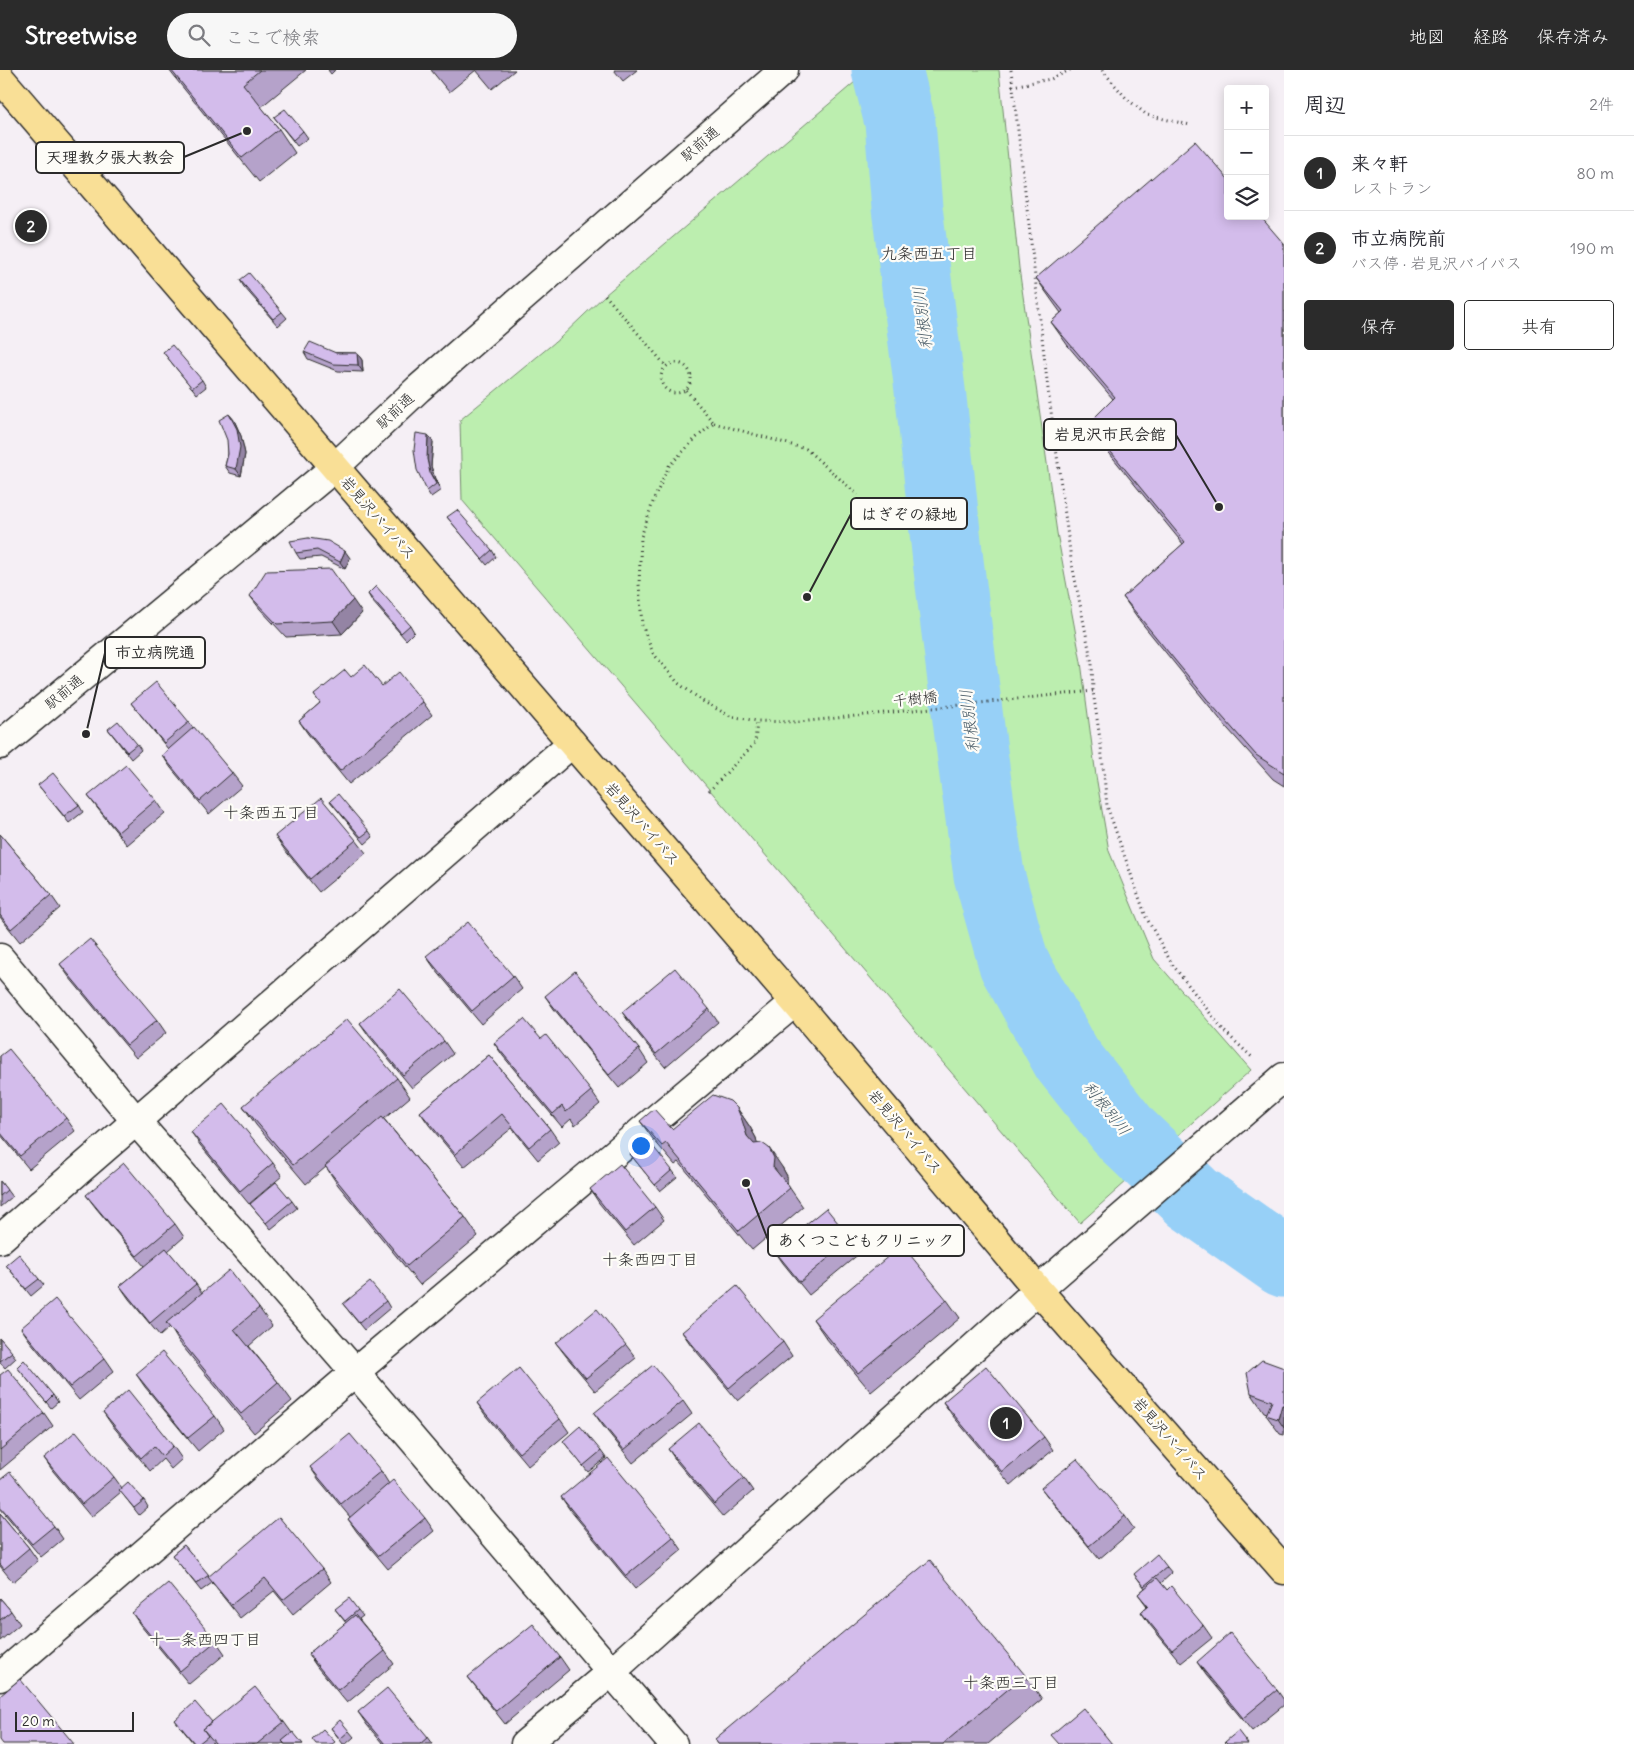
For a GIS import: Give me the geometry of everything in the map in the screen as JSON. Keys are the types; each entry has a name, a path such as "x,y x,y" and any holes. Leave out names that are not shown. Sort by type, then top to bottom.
{"highway":[{"name":"岩見沢バイパス","path":"0,78 795,1002 1038,1290 1284,1570"}],"street":[{"name":"駅前通","path":"0,745 334,468 418,389 784,70"},
{"path":"0,1240 572,743"},
{"path":"0,958 136,1121 355,1372 673,1744"},
{"path":"0,1677 355,1372 795,1002"},
{"path":"525,1744 611,1672 1038,1290 1276,1088"}],"path":[{"path":"1010,70 1049,399 1071,560 1092,664 1092,691 1101,746 1107,806 1146,917 1172,964 1224,1031 1276,1088"},
{"path":"1012,86 1051,79 1070,70"},
{"path":"1102,70 1126,98 1147,115 1190,126"},
{"path":"605,294 666,366"},
{"path":"675,362 688,368 692,377 686,390 675,394 666,390 661,380 662,370 666,366 675,362"},
{"path":"686,390 714,423 806,449 858,495"},
{"name":"千樹橋","path":"714,423 696,438 669,466 654,499 641,536 639,584 642,625 653,653 678,683 704,702 730,716 757,721 799,722 1092,691"},
{"path":"709,791 755,743 757,721"}],"green space":[{"path":"869,70 999,70 1019,268 1057,533 1081,662 1096,776 1109,851 1154,959 1251,1070 1080,1223 462,500 460,420 560,338 605,295"}],"building":[{"path":"171,70 260,70 243,84 279,129 242,158"},
{"path":"285,109 303,131 293,140 274,117"},
{"path":"1195,141 1224,174 1224,220 1263,220 1284,244 1284,773 1256,755 1211,704 1123,597 1185,542 1088,424 1115,397 1051,322 1063,311 1036,278"},
{"path":"249,273 282,312 273,319 240,280"},
{"path":"310,342 336,353 357,353 358,365 333,364 304,352"},
{"path":"172,345 202,380 192,388 163,352"},
{"path":"229,414 237,429 240,447 236,469 225,466 228,454 227,440 219,420"},
{"path":"416,433 428,435 427,459 430,473 436,484 427,491 417,470 414,450"},
{"path":"457,510 492,550 482,559 447,517"},
{"path":"308,538 328,541 345,551 340,562 317,550 296,553 290,541"},
{"path":"331,569 353,600 333,621 277,624 250,596 266,571"},
{"path":"376,586 410,625 401,633 368,594"},
{"path":"365,665 382,686 399,672 423,702 340,771 299,721 320,703 314,695 345,670 351,677"},
{"path":"156,682 189,722 164,743 131,703"},
{"path":"118,721 137,744 127,752 108,729"},
{"path":"194,727 232,773 200,801 162,755"},
{"path":"126,765 156,800 118,832 88,796"},
{"path":"53,773 79,805 64,816 38,785"},
{"path":"338,794 369,831 361,837 330,801"},
{"path":"321,798 356,840 310,879 275,836"},
{"path":"0,834 51,895 11,929 0,915"},
{"path":"468,922 513,976 472,1011 426,956"},
{"path":"90,939 157,1020 127,1045 60,964"},
{"path":"675,968 709,1009 656,1054 622,1012"},
{"path":"575,971 639,1049 609,1075 545,996"},
{"path":"400,989 444,1041 403,1075 360,1023"},
{"path":"347,1019 397,1078 293,1165 243,1106"},
{"path":"524,1019 541,1039 546,1035 591,1091 566,1112 562,1106 553,1114 494,1043"},
{"path":"9,1049 66,1118 20,1156 0,1132 0,1056"},
{"path":"489,1055 550,1129 529,1147 502,1114 455,1154 420,1112"},
{"path":"713,1095 730,1101 737,1108 747,1136 754,1144 762,1143 769,1148 774,1158 773,1167 790,1188 739,1231 666,1143 662,1146 640,1121 654,1109 672,1129"},
{"path":"224,1104 273,1163 240,1191 191,1132"},
{"path":"382,1117 465,1217 407,1266 325,1166"},
{"path":"647,1139 672,1170 655,1185 630,1154"},
{"path":"124,1163 175,1224 137,1256 86,1195"},
{"path":"620,1164 655,1207 625,1232 590,1189"},
{"path":"0,1181 7,1190 0,1196"},
{"path":"276,1182 292,1201 266,1223 250,1204"},
{"path":"826,1208 851,1239 800,1282 774,1250"},
{"path":"902,1245 947,1300 858,1373 813,1319"},
{"path":"166,1248 196,1284 150,1323 120,1286"},
{"path":"19,1254 39,1279 26,1289 6,1265"},
{"path":"229,1270 259,1308 234,1329 278,1382 241,1414 166,1323"},
{"path":"370,1282 386,1301 359,1323 343,1304"},
{"path":"737,1286 783,1342 729,1388 682,1332"},
{"path":"55,1299 105,1358 70,1387 21,1328"},
{"path":"597,1309 626,1345 586,1378 556,1343"},
{"path":"0,1338 12,1352 0,1361"},
{"path":"162,1352 215,1416 188,1438 136,1374"},
{"path":"24,1360 53,1395 46,1402 17,1367"},
{"path":"1262,1360 1284,1368 1284,1405 1282,1405 1278,1419 1266,1415 1272,1401 1251,1393 1247,1373"},
{"path":"653,1365 683,1401 624,1450 594,1413"},
{"path":"986,1366 1044,1437 1002,1472 943,1402"},
{"path":"519,1368 560,1419 519,1453 477,1403"},
{"path":"8,1369 44,1413 0,1450 0,1375"},
{"path":"128,1390 173,1446 162,1456 154,1446 141,1458 103,1412"},
{"path":"699,1423 744,1478 714,1504 668,1449"},
{"path":"580,1426 601,1451 583,1466 563,1441"},
{"path":"76,1431 114,1477 82,1504 44,1458"},
{"path":"350,1434 381,1471 341,1504 310,1467"},
{"path":"608,1458 673,1537 626,1576 561,1497"},
{"path":"1077,1459 1125,1516 1089,1546 1041,1488"},
{"path":"10,1472 54,1526 32,1544 0,1506 0,1480"},
{"path":"393,1480 425,1518 379,1556 348,1519"},
{"path":"128,1482 144,1500 134,1508 119,1490"},
{"path":"0,1513 29,1548 4,1569 0,1564"},
{"path":"279,1517 322,1569 283,1600 265,1578 231,1605 208,1577"},
{"path":"184,1545 209,1575 196,1584 172,1555"},
{"path":"1157,1554 1167,1567 1144,1586 1134,1574"},
{"path":"930,1560 1025,1675 943,1744 718,1744 715,1739"},
{"path":"1157,1578 1167,1590 1171,1586 1203,1625 1172,1650 1141,1612 1148,1606 1138,1594"},
{"path":"168,1583 216,1641 180,1671 132,1613"},
{"path":"0,1598 11,1611 0,1620"},
{"path":"349,1598 358,1610 345,1621 335,1609"},
{"path":"355,1615 385,1651 338,1690 308,1654"},
{"path":"533,1624 560,1657 496,1711 468,1677"},
{"path":"1230,1633 1277,1690 1243,1718 1197,1662"},
{"path":"20,1679 74,1744 3,1744 0,1740 0,1696"},
{"path":"255,1687 284,1722 257,1744 216,1744 203,1729"},
{"path":"387,1688 428,1737 420,1744 385,1744 358,1712"},
{"path":"195,1702 212,1722 203,1729 208,1736 198,1744 195,1744 175,1720"},
{"path":"1083,1708 1112,1744 1059,1744 1051,1735"},
{"path":"340,1720 349,1731 340,1739 331,1728"},
{"path":"323,1729 335,1742 332,1744 316,1744 312,1739"},
{"path":"1238,1731 1248,1744 1227,1744 1225,1742"},
{"path":"293,1732 303,1744 285,1744 282,1741"}],"waterway":[{"name":"利根別川","path":"887,70 900,122 907,208 931,398 948,561 989,875 1014,964 1067,1059 1127,1135 1193,1198 1284,1262"}],"place":[{"name":"天理教夕張大教会","path":"247,131"},
{"name":"市立病院前","path":"31,226"},
{"name":"岩見沢市民会館","path":"1219,507"},
{"name":"はぎぞの緑地","path":"807,597"},
{"name":"市立病院通","path":"86,734"},
{"name":"あくつこどもクリニック","path":"746,1183"},
{"name":"来々軒","path":"1006,1423"}],"district":[{"name":"九条西五丁目","path":"929,253"},
{"name":"十条西五丁目","path":"271,812"},
{"name":"十条西四丁目","path":"650,1259"},
{"name":"十一条西四丁目","path":"205,1639"},
{"name":"十条西三丁目","path":"1011,1682"}]}
